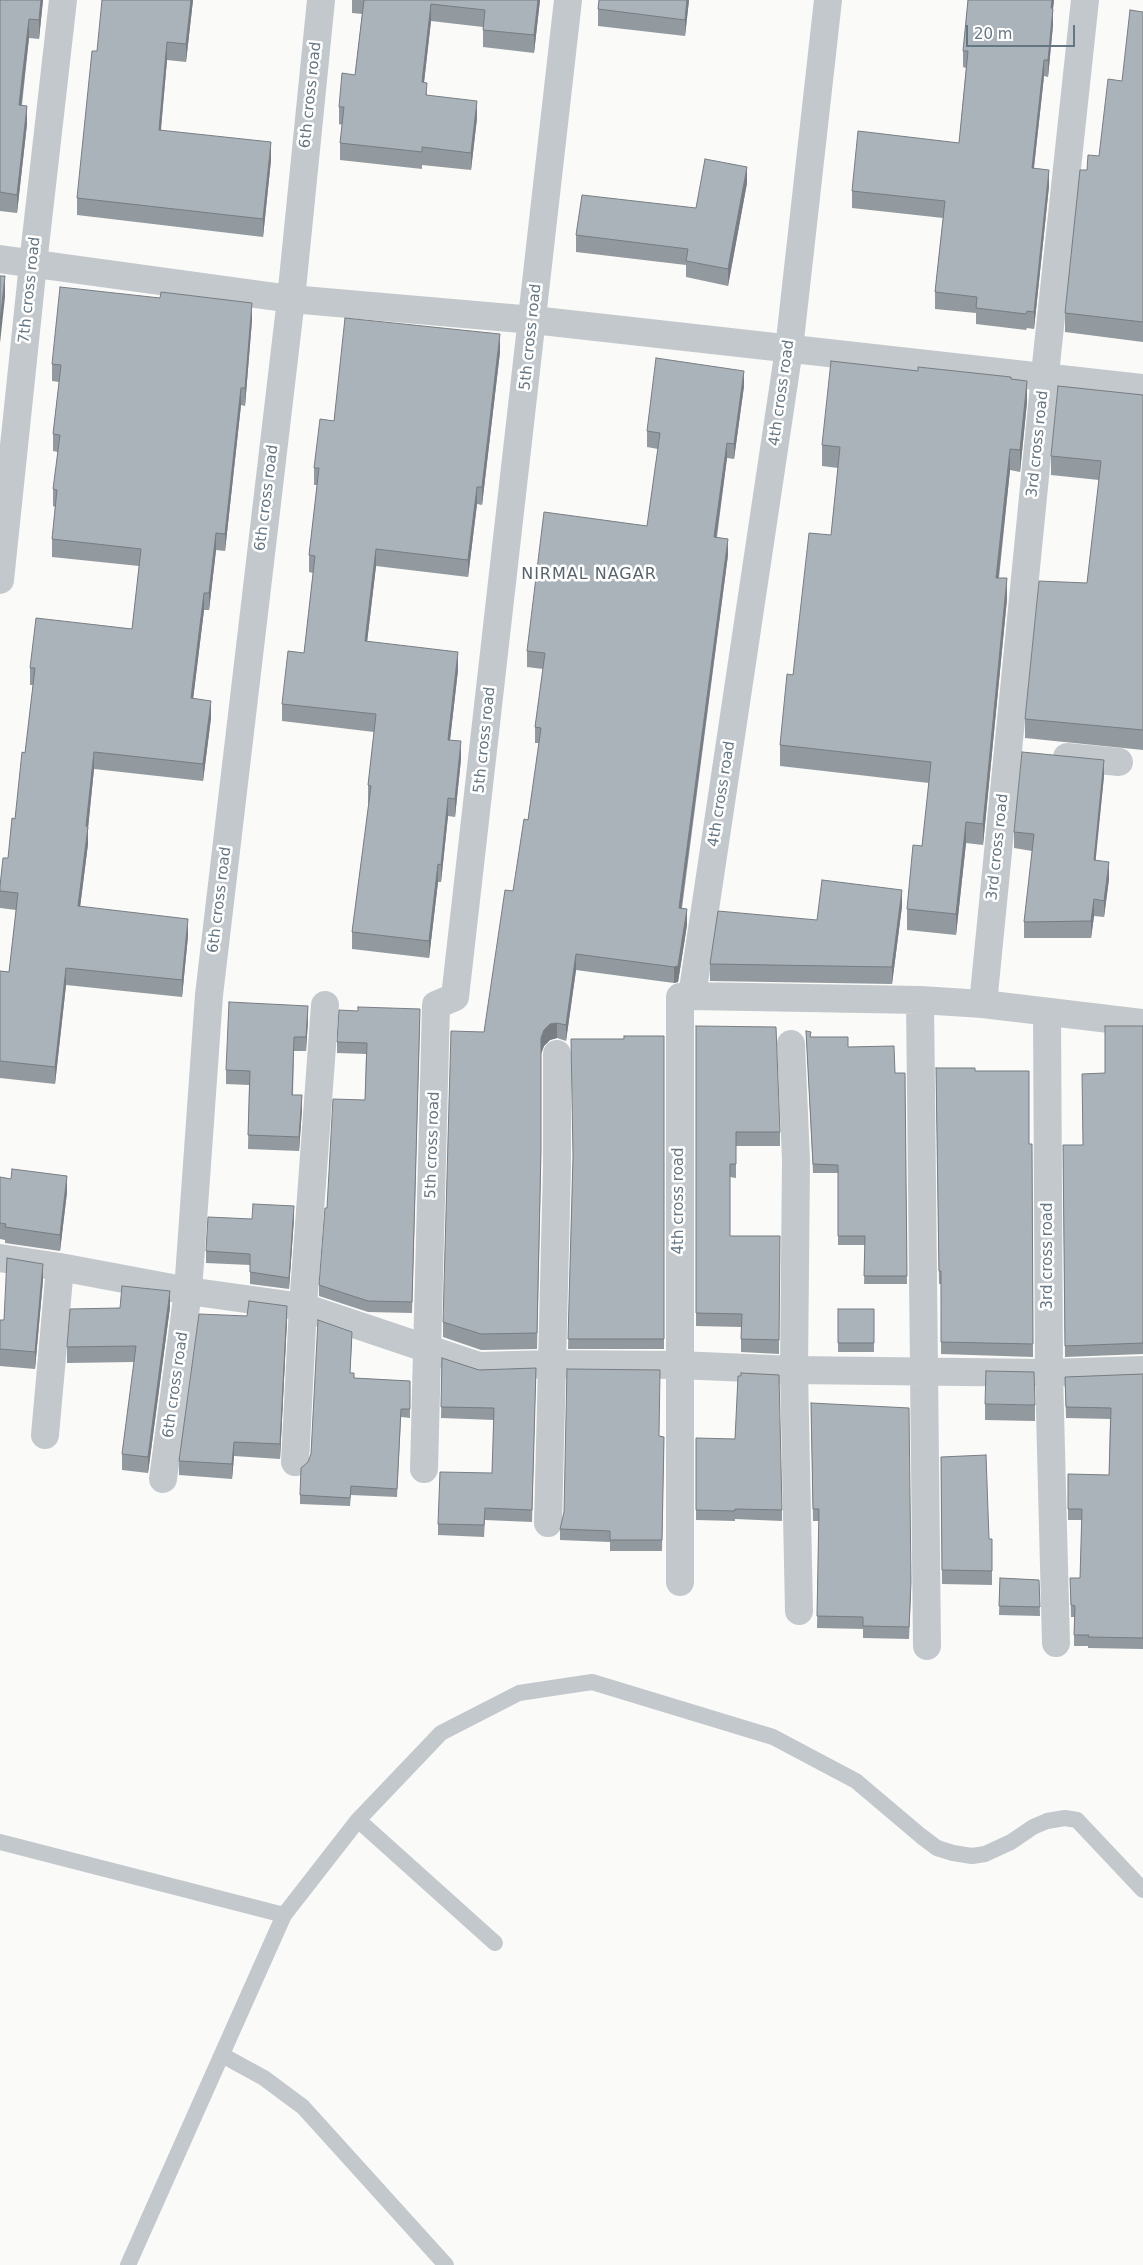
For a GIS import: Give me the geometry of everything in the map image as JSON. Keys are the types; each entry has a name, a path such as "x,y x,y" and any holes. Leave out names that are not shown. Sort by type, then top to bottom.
{"street":[{"name":"7th cross road","path":"0,580 63,0"},
{"name":"6th cross road","path":"163,1479 188,1291 209,995 290,299 321,0"},
{"name":"5th cross road","path":"424,1469 436,1005 455,997 568,0"},
{"name":"4th cross road","path":"680,1582 680,997 692,996 789,349 828,0"},
{"name":"3rd cross road","path":"983,1004 1045,377 1085,0"},
{"path":"0,259 290,299 532,320 1143,388"},
{"path":"1008,752 1119,762"},
{"path":"692,996 920,1000 983,1004 1143,1023"},
{"path":"920,1000 922,1372 927,1646"},
{"path":"295,1462 303,1307 325,1005"},
{"name":"3rd cross road","path":"1047,1013 1049,1373 1056,1643"},
{"path":"791,1044 796,1160 794,1370 799,1611"},
{"path":"548,1523 557,1166 557,1054"},
{"path":"0,1258 60,1267 188,1291 303,1307 479,1366 551,1364 679,1365 794,1370 1049,1373 1143,1370"},
{"path":"45,1435 60,1267"}],"lane":[{"path":"128,2265 284,1915 358,1820 441,1733 519,1693 592,1682 773,1737 856,1780 921,1836 937,1848 953,1853 972,1856 985,1854 1011,1842 1033,1827 1048,1821 1066,1818 1077,1820 1143,1890"},
{"path":"358,1820 495,1943"},
{"path":"1,1847 284,1915"},
{"path":"222,2055 264,2078 303,2108 446,2265"}],"building":[{"path":"0,0 41,0 39,20 29,19 19,105 27,106 17,195 0,192"},
{"path":"102,0 191,0 186,44 167,42 159,130 271,142 263,219 77,198 92,51 97,51"},
{"path":"364,0 538,0 534,35 483,30 485,10 431,4 422,82 427,83 426,95 477,101 471,153 422,147 422,152 340,143 344,107 339,107 342,73 355,75"},
{"path":"599,0 687,0 685,20 598,9"},
{"path":"968,0 1052,0 1051,8 1053,9 1048,60 1044,60 1032,168 1049,170 1034,312 1027,311 1026,314 976,308 977,297 935,292 945,201 852,191 858,131 959,143 968,51 963,51"},
{"path":"1130,10 1143,12 1143,322 1065,313 1080,170 1087,170 1088,155 1099,156 1108,79 1122,81"},
{"path":"705,159 747,167 728,269 686,261 688,249 576,235 582,195 696,208"},
{"path":"0,276 5,276 0,322"},
{"path":"60,287 160,298 161,292 252,303 245,388 241,388 225,534 216,533 209,593 204,593 191,698 211,701 203,764 94,752 86,826 88,827 78,906 188,919 182,980 66,968 55,1067 0,1061 0,971 9,972 18,893 0,891 0,886 3,858 8,858 12,818 15,819 22,752 25,753 35,668 30,668 36,618 132,629 141,549 52,539 57,490 53,489 60,435 53,434 61,365 52,364"},
{"path":"345,318 500,334 482,487 477,487 468,560 376,549 365,641 458,652 448,740 461,741 455,799 448,798 441,865 438,864 429,941 352,932 371,786 368,785 376,714 282,704 288,651 304,653 315,556 309,555 319,468 314,468 320,419 334,421"},
{"path":"656,358 744,371 734,444 727,443 714,537 728,539 679,908 687,909 678,966 576,954 566,1025 550,1024 544,1030 541,1038 541,1150 537,1333 481,1334 443,1322 451,1031 484,1032 505,890 513,891 524,819 528,820 541,728 535,727 545,653 527,651 544,512 647,526 660,433 647,431"},
{"path":"831,361 918,371 918,367 1011,377 1011,379 1027,381 1020,450 1010,449 996,578 1007,578 983,824 966,822 956,914 907,909 913,845 922,846 931,762 780,745 787,674 793,675 809,533 831,535 840,447 822,445"},
{"path":"1058,386 1143,395 1143,730 1025,719 1039,581 1087,583 1101,461 1051,456"},
{"path":"1022,752 1104,760 1094,860 1109,862 1104,901 1094,899 1091,921 1024,922 1034,834 1014,832"},
{"path":"822,880 902,890 892,967 710,964 718,911 817,920"},
{"path":"229,1002 308,1006 306,1037 294,1037 292,1095 302,1095 299,1137 248,1135 250,1071 226,1070"},
{"path":"358,1007 420,1009 412,1302 368,1301 319,1285 325,1208 327,1208 333,1099 365,1100 367,1043 337,1042 339,1010 358,1011"},
{"path":"696,1026 776,1027 780,1132 736,1132 736,1164 730,1164 730,1236 780,1236 779,1340 741,1339 742,1314 696,1313"},
{"path":"1105,1026 1143,1026 1143,1343 1065,1346 1063,1145 1083,1145 1082,1074 1105,1073"},
{"path":"806,1031 811,1032 810,1037 848,1037 848,1047 894,1046 895,1073 905,1073 907,1276 864,1276 865,1236 838,1236 838,1165 813,1164"},
{"path":"624,1036 664,1036 664,1339 568,1339 573,1157 571,1039 624,1039"},
{"path":"936,1068 975,1068 975,1071 1029,1071 1029,1144 1032,1144 1033,1344 941,1342"},
{"path":"12,1169 67,1176 60,1235 5,1227 6,1224 0,1223 0,1177 11,1179"},
{"path":"253,1204 294,1206 289,1278 250,1272 250,1254 206,1251 208,1217 252,1219"},
{"path":"7,1258 43,1264 35,1352 0,1349 0,1320 4,1320"},
{"path":"122,1286 170,1291 148,1457 122,1454 136,1346 67,1347 70,1309 120,1308"},
{"path":"249,1301 287,1306 280,1444 234,1442 232,1464 179,1461 199,1314 247,1316"},
{"path":"838,1309 874,1309 874,1343 838,1343"},
{"path":"318,1320 352,1332 350,1373 354,1373 354,1378 410,1381 410,1409 401,1409 397,1489 351,1486 350,1498 300,1495 301,1468 308,1462 311,1454"},
{"path":"442,1358 479,1370 536,1368 532,1510 485,1508 484,1525 438,1524 440,1472 492,1473 494,1408 441,1407"},
{"path":"567,1369 660,1370 659,1436 664,1437 662,1540 610,1540 610,1531 560,1529 564,1512"},
{"path":"986,1371 1034,1372 1035,1405 985,1404"},
{"path":"741,1373 779,1375 782,1510 696,1510 696,1438 735,1439 738,1376 741,1376"},
{"path":"1143,1374 1143,1638 1074,1635 1075,1606 1071,1605 1070,1578 1080,1578 1082,1509 1068,1509 1068,1474 1109,1475 1111,1408 1066,1407 1065,1377"},
{"path":"811,1403 909,1408 911,1582 909,1627 863,1626 863,1617 817,1616 819,1509 813,1509"},
{"path":"986,1455 989,1539 992,1539 992,1571 942,1570 941,1457"},
{"path":"1000,1578 1039,1580 1040,1607 999,1606"}],"district":[{"name":"NIRMAL NAGAR","path":"589,575"}]}
